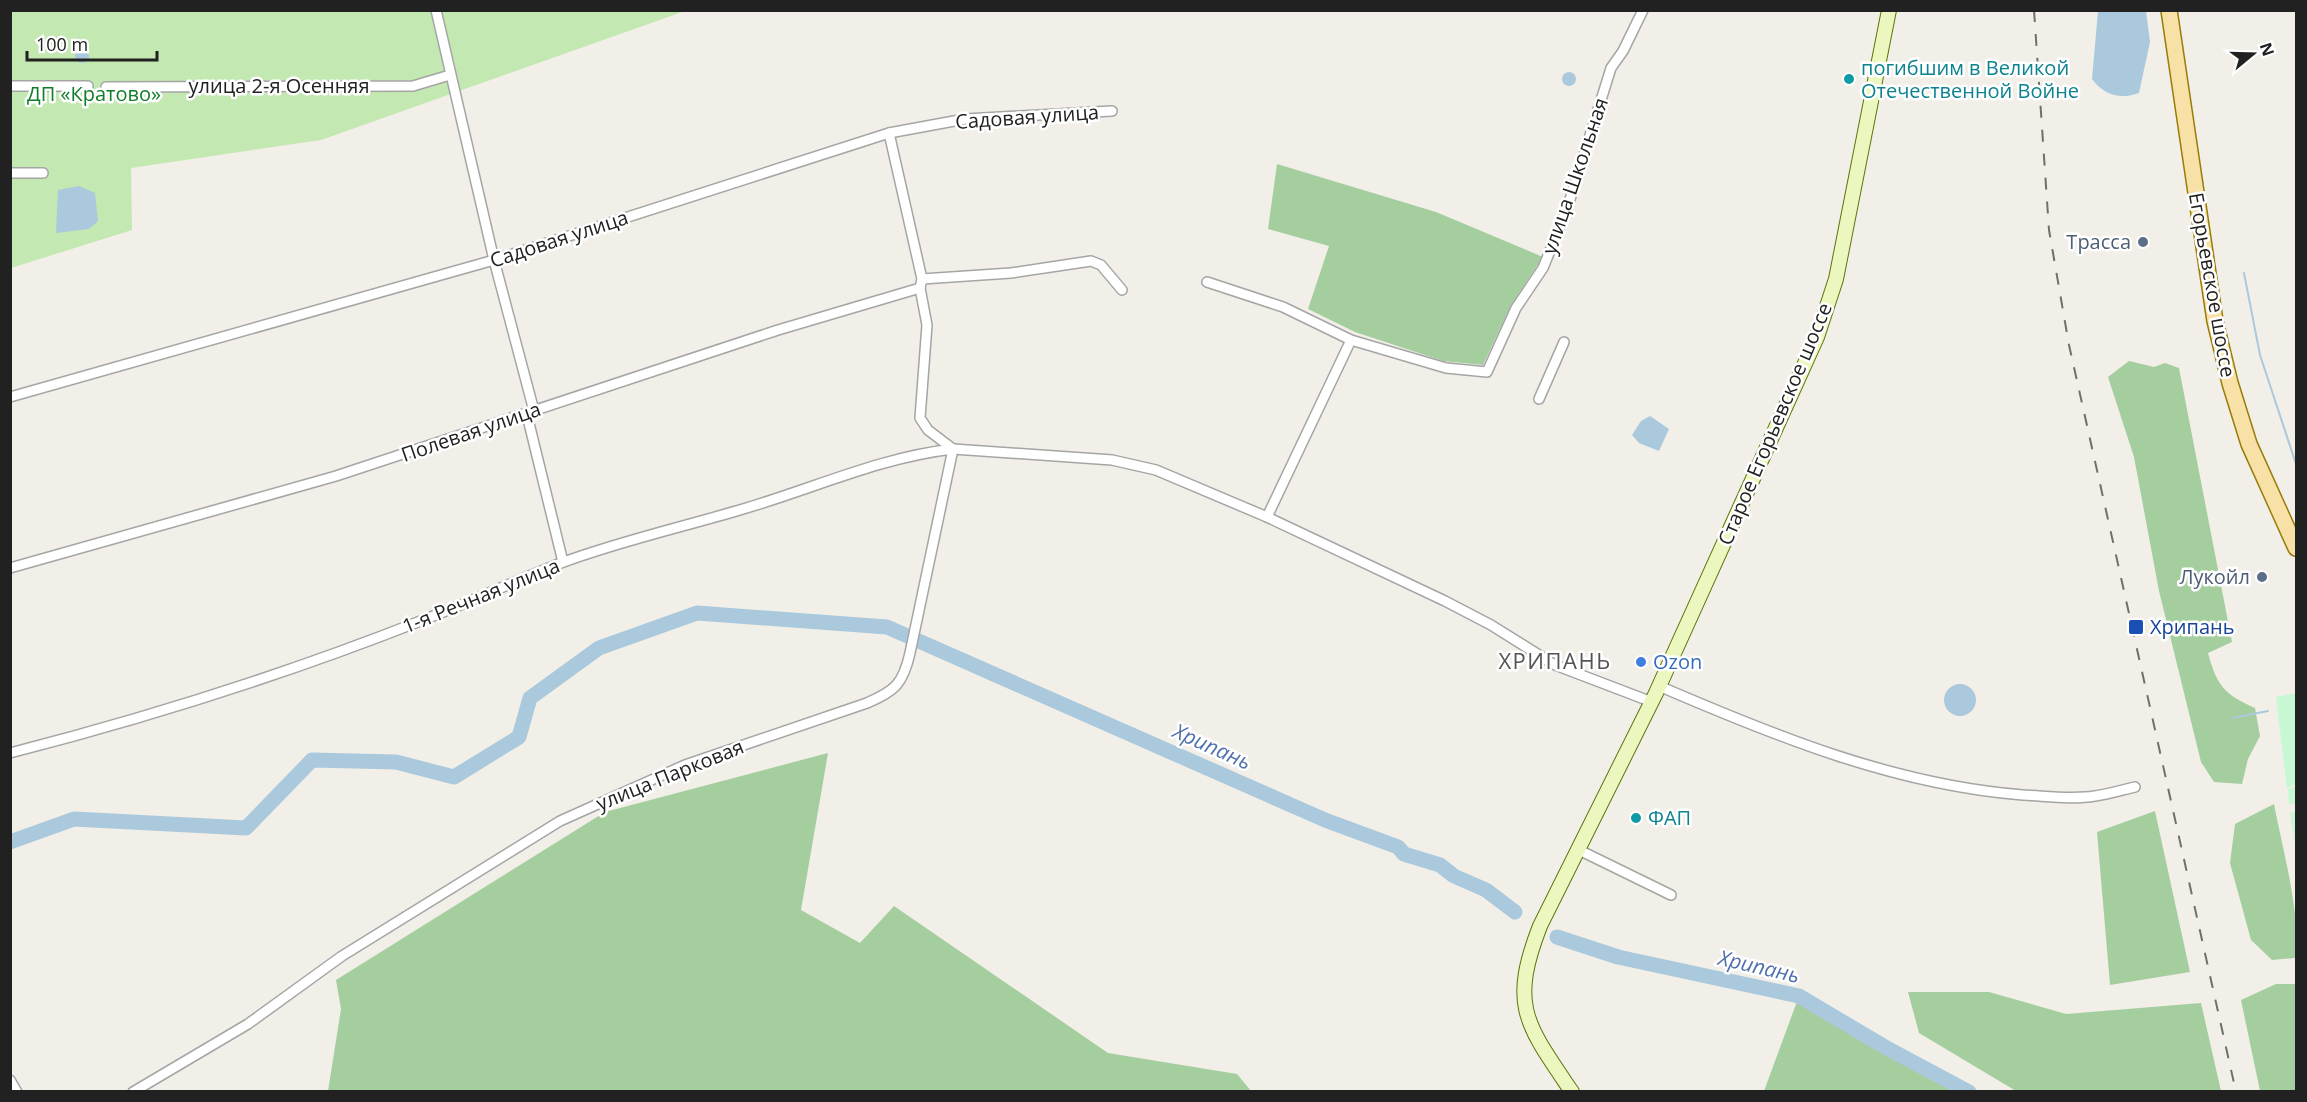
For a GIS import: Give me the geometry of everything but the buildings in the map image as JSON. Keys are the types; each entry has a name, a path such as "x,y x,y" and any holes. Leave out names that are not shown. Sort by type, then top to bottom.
{"main road":[{"name":"Старое Егорьевское шоссе","path":"1572,1092 1543,1049 1527,1017 1523,987 1527,960 1540,926 1652,702 1816,337 1836,279 1889,10"},
{"name":"Егорьевское шоссе","path":"2169,10 2215,321 2230,383 2249,444 2296,548"}],"street":[{"path":"436,10 563,562"},
{"name":"улица Школьная","path":"1351,340 1446,368 1487,372 1516,308 1543,268 1567,209 1611,68 1623,51 1643,10"},
{"name":"улица 2-я Осенняя","path":"106,87 413,86 450,75"},
{"path":"10,86 88,86"},
{"name":"Садовая улица","path":"10,397 494,260 889,133 965,119 1112,111"},
{"path":"889,133 921,283 927,325 920,418 928,430 953,449"},
{"path":"10,173 43,173"},
{"name":"Полевая улица","path":"10,568 336,476 921,283 1091,261 1101,264 1122,290"},
{"path":"1207,282 1282,307 1351,340 1267,517"},
{"path":"1539,399 1564,342"},
{"name":"1-я Речная улица","path":"10,753 80,735 292,668 421,621 563,562 797,493 860,471 931,451 953,449 1048,453 1123,462 1183,479 1491,625 1555,665 1652,702"},
{"name":"улица Парковая","path":"134,1092 249,1024 342,956 560,821 685,765 892,692 906,671 925,590 953,449"},
{"path":"1659,686 1756,728 1906,776 1981,791 2071,797 2094,796 2135,787"},
{"path":"1579,850 1671,895"},
{"path":"10,1080 17,1092"}],"green space":[{"name":"ДП «Кратово»","path":"11,11 685,11 321,140 131,168 132,230 11,268"},
{"path":"1277,164 1436,212 1543,257 1511,305 1483,365 1443,361 1355,332 1308,309 1329,246 1268,229"},
{"path":"2129,361 2154,367 2165,363 2179,368 2232,642 2208,653 2215,674 2223,688 2255,708 2260,736 2248,759 2242,784 2214,782 2201,762 2159,591 2134,457 2108,377"},
{"path":"2296,693 2296,784 2287,788 2276,697"},
{"path":"828,753 801,910 860,943 894,906 1108,1053 1237,1074 1251,1091 328,1091 341,1009 336,980 605,812"},
{"path":"2296,786 2296,811 2294,803 2289,804 2288,789"},
{"path":"2274,804 2294,904 2297,943 2295,958 2272,960 2251,940 2230,863 2235,824"},
{"path":"2155,811 2190,972 2110,985 2097,832"},
{"path":"2296,811 2296,851 2290,813"},
{"path":"2276,984 2296,984 2296,1091 2260,1091 2241,1000"},
{"path":"1908,992 1989,992 2066,1014 2201,1003 2221,1091 2016,1091 1919,1033"},
{"path":"1799,996 1885,1047 1969,1091 1764,1091"}],"water":[{"path":"2098,11 2146,11 2150,42 2139,93 2125,96 2113,95 2102,89 2092,79"},
{"path":"79,49 85,49 89,56 85,63 79,63 75,59 75,53"},
{"path":"1566,72 1572,72 1576,79 1572,86 1566,86 1562,82 1562,76"},
{"path":"79,186 95,193 98,221 89,229 56,233 58,190"},
{"path":"1650,416 1669,429 1659,451 1639,443 1632,435 1641,421"},
{"path":"1960,684 1971,689 1976,700 1971,711 1960,716 1949,711 1944,700 1949,689"}],"waterway":[{"path":"2244,273 2260,355 2296,464"},
{"path":"10,842 74,819 246,828 312,760 396,762 454,777 519,737 530,698 599,648 697,613 887,627 1325,820 1398,847 1404,854 1440,865 1454,876 1486,890 1515,912"},
{"path":"2232,718 2268,711"},
{"name":"Хрипань","path":"1557,937 1618,957 1799,996 1885,1047 1969,1092"}],"railway":[{"path":"2034,10 2049,230 2069,345 2236,1092"}],"place":[{"name":"погибшим в Великой Отечественной Войне","path":"1849,79"},
{"name":"Трасса","path":"2143,242"},
{"name":"Лукойл","path":"2262,577"},
{"name":"Хрипань","path":"2136,627"},
{"name":"Ozon","path":"1641,662"},
{"name":"ФАП","path":"1636,818"}],"district":[{"name":"ХРИПАНЬ","path":"1555,661"}]}
